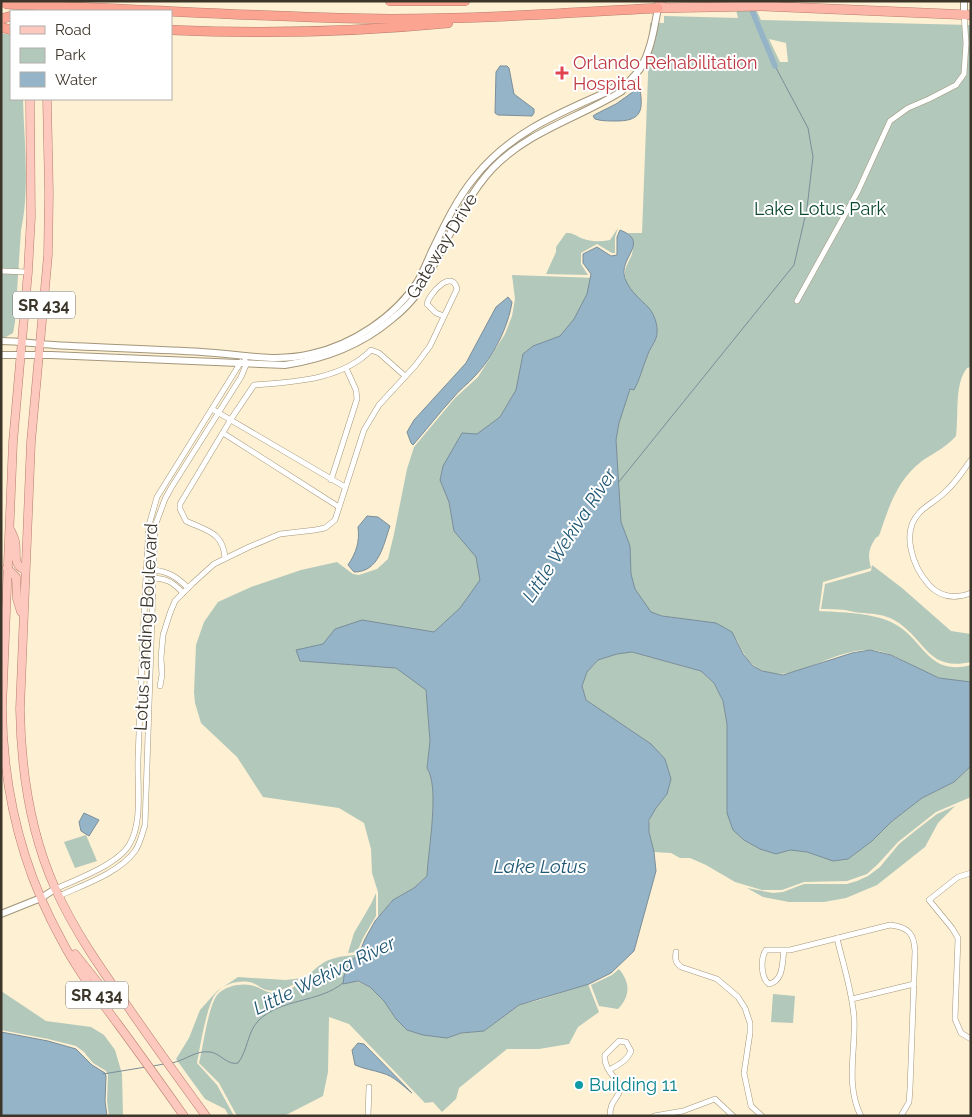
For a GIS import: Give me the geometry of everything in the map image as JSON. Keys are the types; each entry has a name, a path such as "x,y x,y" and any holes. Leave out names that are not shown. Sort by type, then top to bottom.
{"highway":[{"path":"390,1 465,1"},
{"path":"3,4 137,10"},
{"path":"22,10 40,5"},
{"path":"172,30 304,33 404,27 659,5 746,5 967,15"},
{"path":"172,12 311,18 535,15"}],"main road":[{"name":"SR 434","path":"30,100 31,197 28,272 13,442 9,527 4,568 2,708 4,757 11,805 31,876 62,942 100,999 184,1116"},
{"name":"SR 434","path":"47,100 48,255 31,452 20,710 23,764 34,826 57,892 83,943 206,1116"},
{"path":"9,527 16,542 17,562 20,568 26,570"},
{"path":"4,568 16,577 18,599 23,619"},
{"path":"62,942 74,953 107,994 112,997 120,996"}],"street":[{"path":"798,301 858,191 890,121 908,108 956,85 964,74 967,15 964,1"},
{"name":"Gateway Drive","path":"1,355 285,365 312,361 352,346 378,331 401,312 416,294 474,191 515,148 556,124 622,91 637,73 645,58 653,37 659,5"},
{"name":"Gateway Drive","path":"1,340 41,344 219,353 272,359 310,354 335,347 353,338 386,316 401,302 418,280 460,197 490,160 512,140 535,125 609,91 618,84 626,84"},
{"path":"552,117 556,124"},
{"path":"1,270 28,272"},
{"path":"160,686 163,635 175,602 214,564 225,558 280,534 325,528 335,520 364,430 379,405 415,366 430,346 457,289 452,282 448,281 432,294 427,304 436,313 444,316"},
{"path":"150,350 150,360"},
{"path":"225,558 223,547 218,537 205,528 186,521 180,509 180,504 231,419 254,385 314,378 346,368 359,361 371,350 379,353 405,376"},
{"name":"Lotus Landing Boulevard","path":"57,892 106,865 128,847 135,831 137,824 149,525 157,497 245,357"},
{"name":"Lotus Landing Boulevard","path":"57,892 110,872 134,852 140,841 145,825 155,526 165,499 241,377 242,364"},
{"path":"331,480 357,399 356,390 346,368"},
{"path":"212,408 345,487"},
{"path":"223,433 339,507"},
{"path":"971,460 944,494 920,512 913,522 910,532 910,545 915,563 923,578 933,590 951,597 960,597 971,593"},
{"path":"146,570 169,573 188,588"},
{"path":"167,579 169,573"},
{"path":"146,577 167,579 174,583 183,593"},
{"path":"971,873 958,877 929,900 958,938 955,1019 957,1028 961,1033 971,1039"},
{"path":"1,914 57,892"},
{"path":"784,950 780,977 772,984 767,982 764,980 763,973 763,954 766,950 784,950 790,950 890,925 900,926 908,931 914,940 914,984 909,1102 901,1116"},
{"path":"837,938 852,999 854,1019 852,1093 861,1116"},
{"path":"676,952 676,963 681,967 717,979 738,997 745,1008 750,1023 750,1033 744,1073 750,1106 762,1116"},
{"path":"852,999 914,984"},
{"path":"609,1070 626,1060 629,1056 630,1051 626,1042 619,1041 605,1055 605,1064 609,1070 621,1088 619,1095 610,1106 610,1116"},
{"path":"368,1116 369,1087"},
{"path":"654,1116 683,1111 715,1099 733,1116"}],"green space":[{"name":"Lake Lotus Park","path":"734,1 752,1 761,20 971,25 971,367 967,368 960,382 956,436 914,468 895,494 879,535 871,546 869,556 871,568 823,582 819,611 866,615 891,622 902,629 935,661 956,667 971,665 971,682 941,678 896,657 870,650 851,652 796,671 779,674 763,671 749,661 737,640 684,619 657,615 476,668 323,662 396,668 426,689 430,741 427,768 433,789 427,876 414,888 393,900 378,917 378,892 372,873 371,849 364,823 339,808 263,797 237,757 201,723 194,692 196,645 204,622 218,602 251,587 301,570 337,562 353,574 359,575 377,569 388,559 407,469 414,447 455,398 478,377 505,334 512,316 515,299 512,275 626,279 625,269 633,247 633,240 628,233 642,233 650,23 664,23 664,16 738,18","holes":["769,39 786,43 788,62 780,62"]},
{"path":"1,33 10,35 10,100 23,100 26,164 15,322 13,333 6,337 1,337"},
{"path":"618,228 615,237 615,253 597,244 581,253 581,264 588,275 546,274 556,252 556,247 566,233 588,240 603,241 610,240"},
{"path":"872,565 902,588 951,631 971,634 971,662 956,664 935,658 905,627 887,617 845,610 821,609 825,584 871,571"},
{"path":"632,652 701,671 714,683 723,701 727,724 776,854 790,850 807,852 833,861 848,859 922,798 954,782 971,766 971,797 936,812 898,842 867,874 847,881 804,882 782,890 762,890 735,882 690,858 680,858 671,853 654,852 649,833 650,820 655,809 667,794 605,714 586,700 582,686 587,672 598,660"},
{"path":"955,806 938,823 925,847 877,885 846,898 824,902 789,902 763,897 747,888 773,893 783,892 804,884 847,884 857,881 880,867 899,844 937,814"},
{"path":"86,835 97,861 75,868 64,842"},
{"path":"376,893 376,916 357,952 348,953 354,933"},
{"path":"359,954 350,962 344,976 370,987 384,1001 396,1019 447,1038 461,1033 484,1031 519,1005 588,984 599,1012 578,1027 569,1044 539,1049 507,1049 459,1088 456,1099 442,1112 433,1102 425,1103 349,1024 329,1017 328,1072 323,1096 284,1116 237,1116 219,1083 199,1063 211,1007 218,994 229,987 242,984 255,986 271,993 280,993 298,984 329,960"},
{"path":"619,969 623,974 628,989 625,999 618,1009 599,1006 591,985 612,975"},
{"path":"238,977 286,980 302,978 290,986 277,991 265,989 244,981 225,986"},
{"path":"220,989 213,997 210,1005 197,1063 217,1085 234,1116 229,1116 225,1109 205,1099 176,1059 189,1038 200,1010"},
{"path":"1,991 46,1021 91,1027 104,1035 115,1050 122,1074 123,1116 109,1116 107,1101 108,1075 106,1071 93,1063 76,1046 1,1030"},
{"path":"773,994 795,996 793,1023 771,1022"}],"water":[{"path":"500,66 507,66 509,68 514,94 534,109 532,116 498,115 495,113 496,72"},
{"path":"637,89 640,90 641,105 635,117 624,121 608,121 595,119 593,116 616,104"},
{"name":"Lake Lotus","path":"620,230 633,239 632,249 624,267 625,279 634,293 651,310 657,330 657,336 636,386 634,390 630,389 619,423 616,440 621,522 630,546 631,574 635,589 651,612 662,616 716,623 732,632 743,654 753,666 762,671 783,675 852,653 870,650 891,655 939,678 971,682 971,766 954,782 922,798 848,859 833,861 807,852 790,850 776,854 760,849 744,840 733,830 727,813 727,724 723,701 714,683 701,671 632,652 598,660 587,672 582,686 586,700 651,744 665,759 671,779 667,794 649,820 649,832 656,871 634,951 611,973 589,984 519,1005 484,1031 461,1033 447,1038 423,1035 407,1030 370,987 358,981 343,984 350,962 359,954 375,921 393,900 414,888 427,876 433,789 427,768 430,741 426,690 396,668 300,661 296,650 323,644 335,629 362,620 434,632 460,608 480,580 476,557 454,531 449,502 440,480 443,466 462,433 477,434 500,417 516,390 523,354 533,346 560,336 574,319 587,294 591,274 583,263 583,254 597,247 611,256 617,255 617,237"},
{"path":"508,297 512,302 507,322 499,342 488,360 475,376 455,395 413,445 407,432 414,420 466,363 496,307"},
{"path":"367,516 378,517 390,526 375,563 362,571 354,572 348,565 357,547 358,527"},
{"path":"84,813 99,820 89,836 81,831 79,822"},
{"path":"1,1032 48,1041 76,1049 92,1065 105,1073 107,1116 1,1116"},
{"path":"358,1043 364,1044 412,1093 390,1076 355,1065 352,1050"}],"waterway":[{"name":"Little Wekiva River","path":"751,1 753,13 775,66"},
{"name":"Little Wekiva River","path":"618,483 794,265 807,208 813,157 808,128 775,66"},
{"name":"Little Wekiva River","path":"172,1063 205,1052 214,1053 231,1063 238,1063 244,1053 254,1026 267,1014 289,1004 323,994 343,983"},
{"name":"Little Wekiva River","path":"153,1066 164,1064"},
{"name":"Little Wekiva River","path":"103,1074 146,1067"}],"place":[{"name":"Orlando Rehabilitation Hospital","path":"562,73"},
{"name":"Building 11","path":"579,1085"}]}
